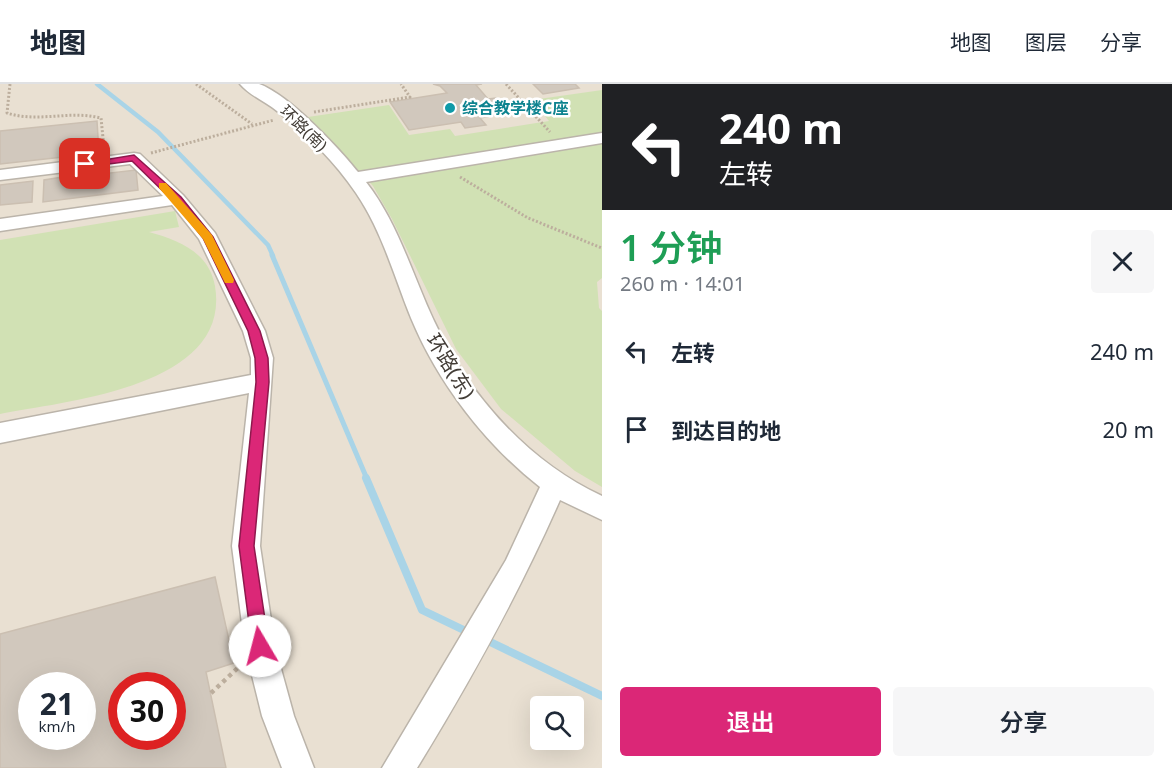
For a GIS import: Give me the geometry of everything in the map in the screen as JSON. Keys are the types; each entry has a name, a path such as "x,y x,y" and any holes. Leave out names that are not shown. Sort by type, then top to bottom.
{"street":[{"name":"环路(南)","path":"248,84 272,97 293,115 355,178"},
{"path":"355,178 602,138"},
{"path":"0,175 134,158 177,200 208,237 254,331 262,358 262,382 246,546 260,646 278,716 298,768"},
{"name":"环路(东)","path":"355,178 375,207 441,356 470,399 506,440 554,483 602,508"},
{"path":"0,225 177,200"},
{"path":"0,433 262,382"},
{"path":"398,768 463,664 516,569 554,483"}],"path":[{"path":"10,84 7,113 16,117 29,120 89,113 100,117 106,162"},
{"path":"134,158 253,125 215,95 196,84"},
{"path":"293,115 410,97 401,84"},
{"path":"506,84 562,145"},
{"path":"443,164 511,210 560,234 602,248"},
{"path":"211,693 260,646"}],"shaded area":[{"path":"0,84 602,84 602,768 0,768"}],"green space":[{"path":"602,90 602,278 597,282 599,308 602,311 602,487 575,471 501,409 456,349 392,219 373,186 308,117 389,105 409,135 450,129 455,136 549,121 532,100"},
{"path":"175,211 179,227 149,232 191,249 206,264 212,274 215,286 213,320 198,347 172,367 139,383 64,403 0,414 0,240"}],"building":[{"name":"综合教学楼C座","path":"433,84 482,84 476,85 488,99 496,98 510,113 480,118 486,125 465,128 461,122 409,130 390,102 447,93 440,86"},
{"name":"综合教学楼C座","path":"533,84 575,84 579,88 543,94"},
{"path":"97,121 99,153 0,164 0,131"},
{"path":"136,170 138,190 43,202 44,180 102,171 102,174"},
{"path":"33,181 32,202 0,205 0,185"},
{"path":"215,577 234,663 206,672 226,768 0,768 0,634"}],"waterway":[{"path":"97,84 158,132 268,245 273,256"},
{"path":"272,255 367,479"},
{"path":"366,478 422,610 472,634"},
{"path":"484,639 602,696"}],"slow traffic":[{"path":"163,186 208,237 229,280"}],"place":[{"name":"综合教学楼C座","path":"450,108"}],"route":[{"path":"85,164 134,158 177,200 208,237 254,331 262,358 262,382 246,546 260,646"}]}
